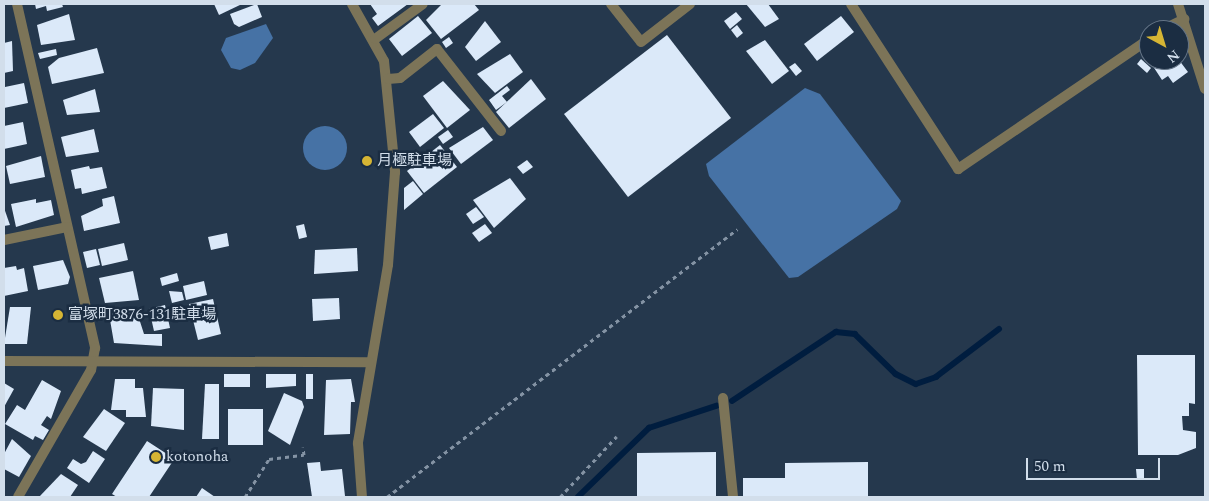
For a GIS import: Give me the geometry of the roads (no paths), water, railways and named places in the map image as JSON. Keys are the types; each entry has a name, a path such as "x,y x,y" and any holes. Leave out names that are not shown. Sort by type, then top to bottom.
{"street":[{"path":"16,4 95,348 92,361 18,497"},
{"path":"352,4 375,39 388,80 394,137 394,218 369,362 358,443 362,497"},
{"path":"375,39 423,4"},
{"path":"611,4 641,42 690,4"},
{"path":"851,4 958,169 1139,46"},
{"path":"1178,4 1185,19 1205,89"},
{"path":"388,80 400,78 437,49 501,131"},
{"path":"4,240 67,227"},
{"path":"4,361 369,362"},
{"path":"723,398 733,497"}],"waterway":[{"path":"732,401 836,332 855,334 896,374 916,384 936,377 999,329"},
{"path":"578,497 649,428 716,406"}],"place":[{"name":"月極駐車場","path":"367,161"},
{"name":"富塚町3876-131駐車場","path":"58,315"},
{"name":"kotonoha","path":"156,457"}]}
